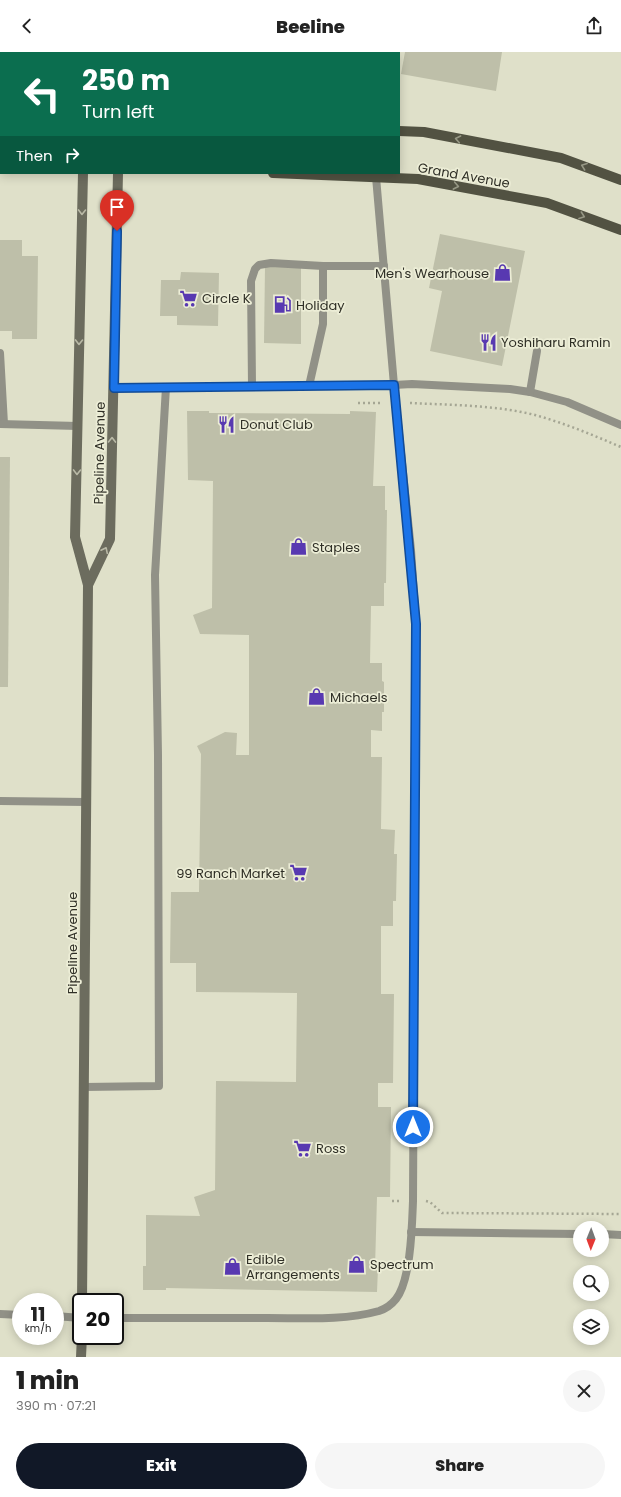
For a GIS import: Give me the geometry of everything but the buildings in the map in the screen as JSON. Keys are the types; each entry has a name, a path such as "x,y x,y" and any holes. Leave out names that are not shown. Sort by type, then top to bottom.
{"main road":[{"path":"400,131 424,132 561,158 621,180"},
{"name":"Pipeline Avenue","path":"82,1293 88,585 75,537 83,174"},
{"name":"Pipeline Avenue","path":"88,585 110,539 118,174"},
{"name":"Grand Avenue","path":"299,174 418,179 547,203 621,230"},
{"path":"81,1357 82,1345"}],"lane":[{"path":"124,1318 296,1319 365,1314 381,1311 396,1298 402,1286 408,1258 413,1201 416,624 411,550 395,403 376,177"},
{"path":"252,386 251,281 255,269 260,265 272,263 324,266 384,266"},
{"path":"309,386 323,324 324,266"},
{"path":"530,392 537,351"},
{"path":"0,352 2,424 78,426"},
{"path":"114,388 412,384 472,387 530,392 567,402 621,425"},
{"path":"84,1087 159,1086 158,755 155,575 166,388"},
{"path":"0,801 86,802"},
{"path":"411,1232 573,1234"},
{"path":"609,1234 621,1235"},
{"path":"0,1314 12,1315"}],"path":[{"path":"358,403 395,403 495,409 534,415 591,434 621,447"},
{"path":"392,1201 430,1202 442,1213 621,1214"}],"place":[{"name":"Men's Wearhouse","path":"502,273"},
{"name":"Circle K","path":"189,298"},
{"name":"Holiday","path":"283,305"},
{"name":"Yoshiharu Ramin","path":"488,342"},
{"name":"Donut Club","path":"227,424"},
{"name":"Staples","path":"299,547"},
{"name":"Michaels","path":"317,697"},
{"name":"99 Ranch Market","path":"298,873"},
{"name":"Ross","path":"303,1148"},
{"name":"Spectrum","path":"357,1264"},
{"name":"Edible Arrangements","path":"233,1266"}],"route":[{"path":"117,231 114,388 394,385 398,442 411,550 416,624 413,1127"}]}
